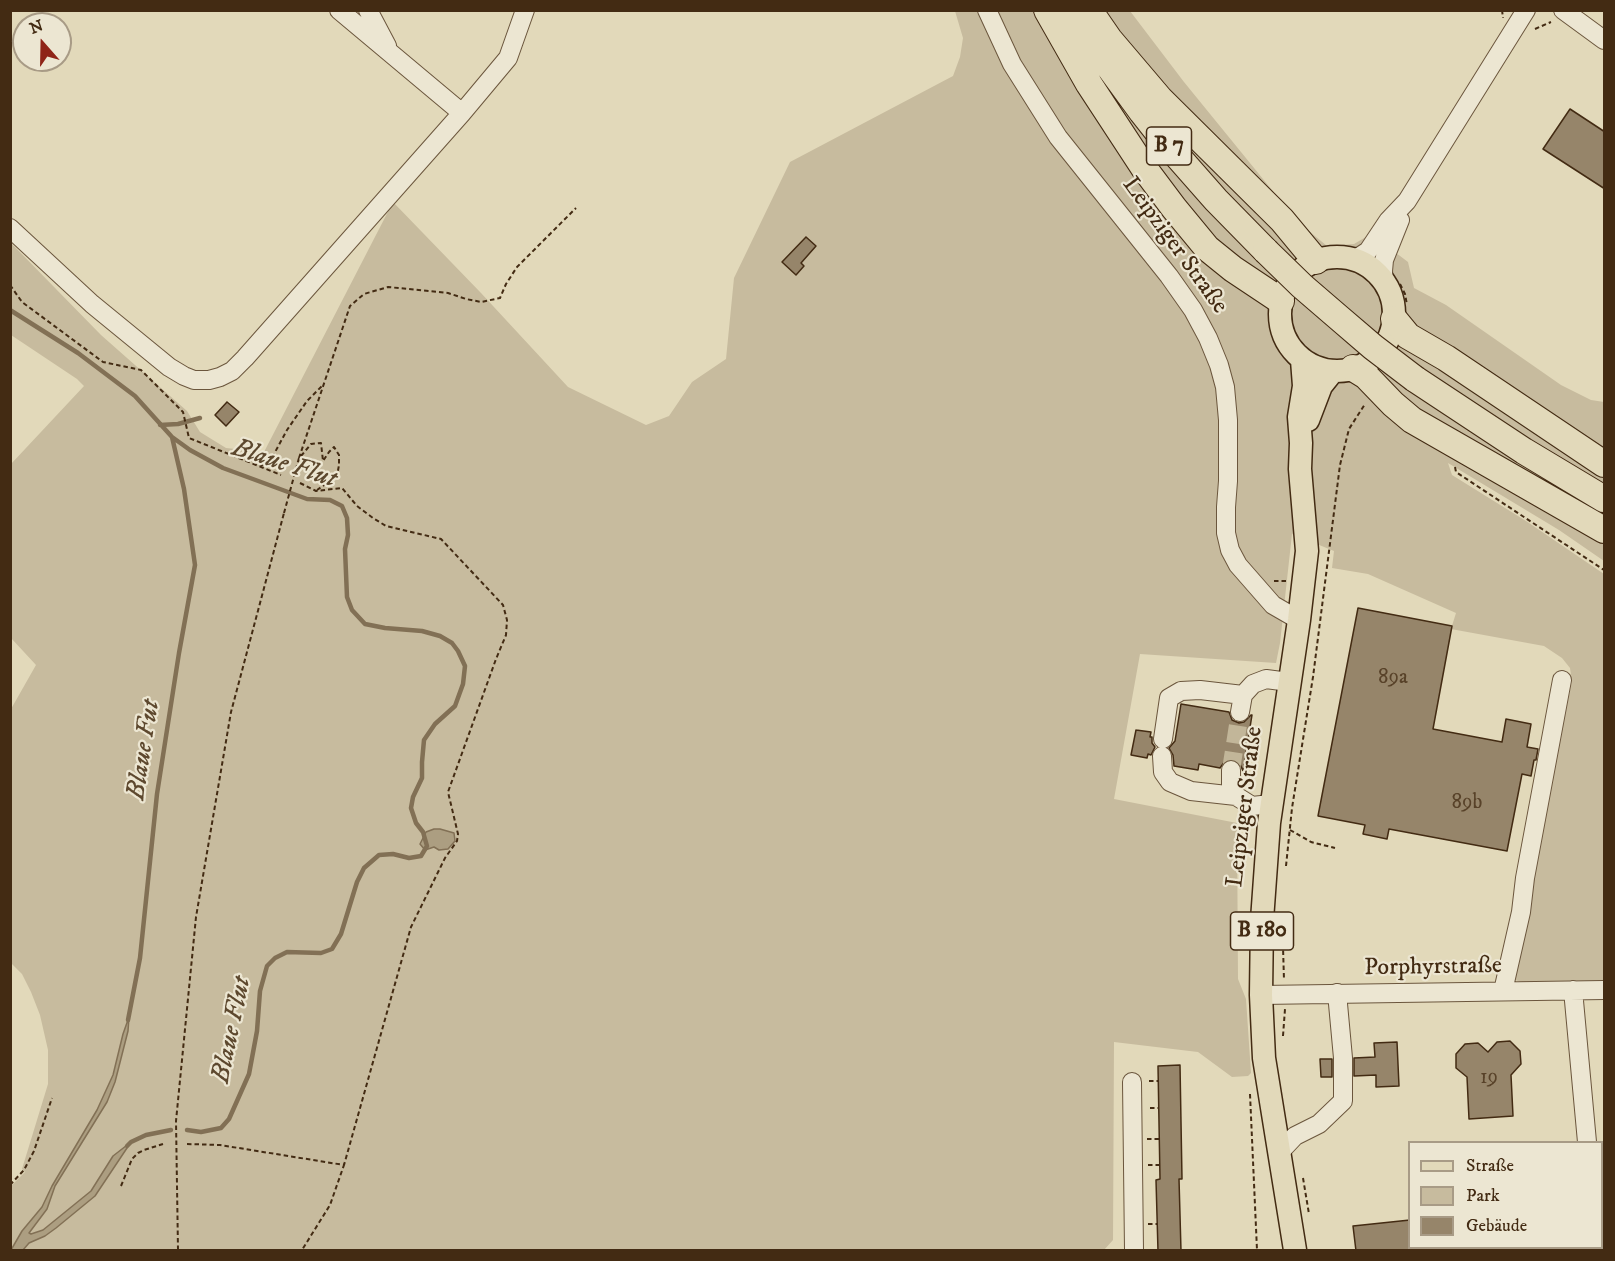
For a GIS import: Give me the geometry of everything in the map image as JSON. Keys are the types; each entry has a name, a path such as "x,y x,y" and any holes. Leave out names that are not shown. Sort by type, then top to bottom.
{"highway":[{"path":"1047,10 1089,84 1144,168 1174,208 1208,248 1233,269 1281,301"},
{"name":"B 7","path":"1065,10 1082,17 1136,104 1172,150 1216,200 1302,286 1373,347 1415,379 1470,417 1605,499"},
{"path":"1082,17 1109,39 1160,99 1282,220 1316,261"},
{"path":"1401,315 1408,336 1446,358 1605,464"},
{"path":"1343,370 1366,376 1412,420 1605,530"}],"main road":[{"path":"1343,370 1322,369 1302,360 1293,351 1283,333 1280,314 1281,301 1290,281 1298,272 1316,261 1335,257 1354,260 1390,279 1392,299 1401,315"},
{"name":"B 180","path":"1343,370 1366,363 1381,350 1401,315"},
{"name":"Leipziger Straße","path":"1295,1251 1265,1066 1261,995 1264,867 1307,551 1300,469 1299,417 1304,386 1302,360"},
{"name":"Leipziger Straße","path":"1301,443 1321,386 1343,370"}],"street":[{"path":"339,10 462,113"},
{"path":"368,10 392,55"},
{"path":"10,228 92,304 169,367 194,380 219,377 232,371 245,358 508,58 525,10"},
{"name":"Leipziger Straße","path":"987,10 1012,64 1058,137 1169,276 1193,310 1203,329 1219,365 1225,387 1228,420 1226,533 1230,550 1238,565 1273,605 1299,620"},
{"path":"1390,279 1383,271 1384,260 1407,201 1526,10"},
{"path":"1560,15 1605,40"},
{"path":"1354,260 1368,251 1388,221 1407,201"},
{"path":"1271,804 1252,806 1236,796 1191,791 1170,782 1163,772 1162,748 1169,698 1181,691 1200,690 1241,703 1253,684 1266,680 1289,682"},
{"path":"1503,991 1521,912 1525,878 1562,680"},
{"path":"1232,770 1231,785 1236,796"},
{"path":"1574,990 1587,1141"},
{"name":"Porphyrstraße","path":"1261,995 1605,990"},
{"path":"1279,1153 1295,1136 1319,1124 1343,1101 1343,1058 1337,993"},
{"path":"1132,1082 1134,1251"}],"path":[{"path":"1530,31 1560,15"},
{"path":"178,1251 176,1121 196,918 231,712 299,458 350,306 364,294 388,287 448,293 482,302 500,298 517,267 576,208"},
{"path":"1390,279 1405,294 1401,315"},
{"path":"10,285 22,302 103,362 141,370 183,412 189,438 281,475"},
{"path":"260,466 268,462 307,401 325,382"},
{"path":"1286,865 1340,465 1348,429 1378,387"},
{"path":"1445,440 1456,472 1605,570"},
{"path":"299,458 311,444 321,444 323,461 334,447 339,455 337,476 316,491"},
{"path":"300,483 316,491 342,488 357,506 386,526 441,539 503,605 507,620 506,635 448,792 458,834 457,841 445,858 411,927 344,1166 330,1205 302,1251"},
{"path":"1290,830 1311,842 1335,848"},
{"path":"1282,912 1286,1015 1282,1036"},
{"path":"1250,1094 1257,1251"},
{"path":"10,1185 24,1170 34,1151 52,1098"},
{"path":"121,1186 132,1160 138,1153 163,1144"},
{"path":"187,1144 220,1145 344,1166"},
{"path":"1303,1177 1310,1220"}],"green space":[{"path":"955,11 1130,11 1184,82 1298,222 1327,246 1354,244 1371,234 1408,262 1414,288 1446,305 1561,385 1591,400 1604,402 1604,561 1559,530 1448,463 1452,475 1526,521 1604,574 1604,981 1521,982 1515,980 1513,974 1572,681 1570,668 1562,658 1544,646 1451,629 1456,613 1368,574 1332,568 1334,551 1292,534 1276,663 1140,654 1114,799 1237,823 1238,979 1246,999 1251,1073 1248,1076 1232,1077 1198,1052 1114,1042 1113,1240 1104,1250 23,1250 29,1243 56,1228 95,1196 113,1156 91,1191 43,1230 29,1233 47,1209 55,1186 107,1102 115,1082 128,1031 127,1023 113,1075 97,1110 42,1207 10,1250 10,1187 25,1172 22,1169 48,1084 48,1050 40,1015 22,974 11,963 11,709 36,665 11,638 11,464 84,386 11,335 11,243 101,335 187,411 200,432 226,448 264,452 393,202 568,387 646,425 669,416 692,382 726,359 734,278 790,162 953,76 960,57 963,38"}],"shaded area":[{"path":"434,829 454,833 455,841 448,849 439,850 434,847 425,850 420,844 426,832"},
{"path":"129,1017 128,1031 115,1082 107,1102 55,1186 47,1209 29,1233 43,1230 91,1191 113,1156 131,1142 95,1196 45,1236 29,1243 23,1250 11,1250 22,1231 42,1207 97,1110 113,1075"}],"building":[{"path":"1570,109 1605,132 1605,189 1543,149"},
{"path":"806,237 816,246 801,263 804,266 796,275 782,262"},
{"path":"227,402 239,412 226,426 215,415"},
{"path":"1358,608 1452,626 1433,729 1502,742 1506,719 1531,724 1527,747 1538,749 1536,760 1534,760 1531,776 1522,774 1507,851 1389,829 1387,839 1363,834 1365,825 1318,816"},
{"path":"1181,704 1229,712 1232,720 1239,723 1252,715 1243,771 1240,764 1232,759 1225,761 1220,768 1199,764 1198,770 1174,766 1173,755 1169,748 1175,741"},
{"path":"1136,730 1151,732 1150,737 1155,747 1147,758 1131,755"},
{"path":"1510,1041 1520,1051 1521,1064 1511,1075 1513,1116 1469,1119 1467,1077 1456,1068 1456,1054 1465,1044 1478,1043 1488,1052 1497,1042"},
{"path":"1397,1042 1399,1086 1376,1087 1376,1075 1354,1076 1354,1058 1375,1057 1374,1043"},
{"path":"1320,1059 1332,1059 1332,1077 1321,1077"},
{"path":"1180,1065 1181,1251 1158,1251 1156,1180 1160,1179 1158,1066"},
{"path":"1408,1220 1408,1249 1410,1251 1356,1251 1353,1226"}],"waterway":[{"name":"Blaue Fut","path":"10,310 78,353 135,396 172,437 184,489 195,565 157,794 140,958 128,1020"},
{"path":"160,425 178,424 200,418"},
{"name":"Blaue Flut","path":"172,437 223,468 307,499 330,500 342,506 347,518 348,535 345,549 347,597 352,610 365,624 422,631 440,636 452,643 465,666 463,684 455,706 435,724 424,740 422,778 413,797 411,808 427,846 421,856 409,858 393,854 379,855 364,868 357,882 341,934 332,949 321,953 287,952 275,958 267,966 260,991 257,1031 249,1074 229,1119 221,1128 201,1132 187,1130"},
{"name":"Blaue Flut","path":"127,1146 146,1135 171,1130"}],"tunnel":[{"path":"1231,770 1240,712"}]}
